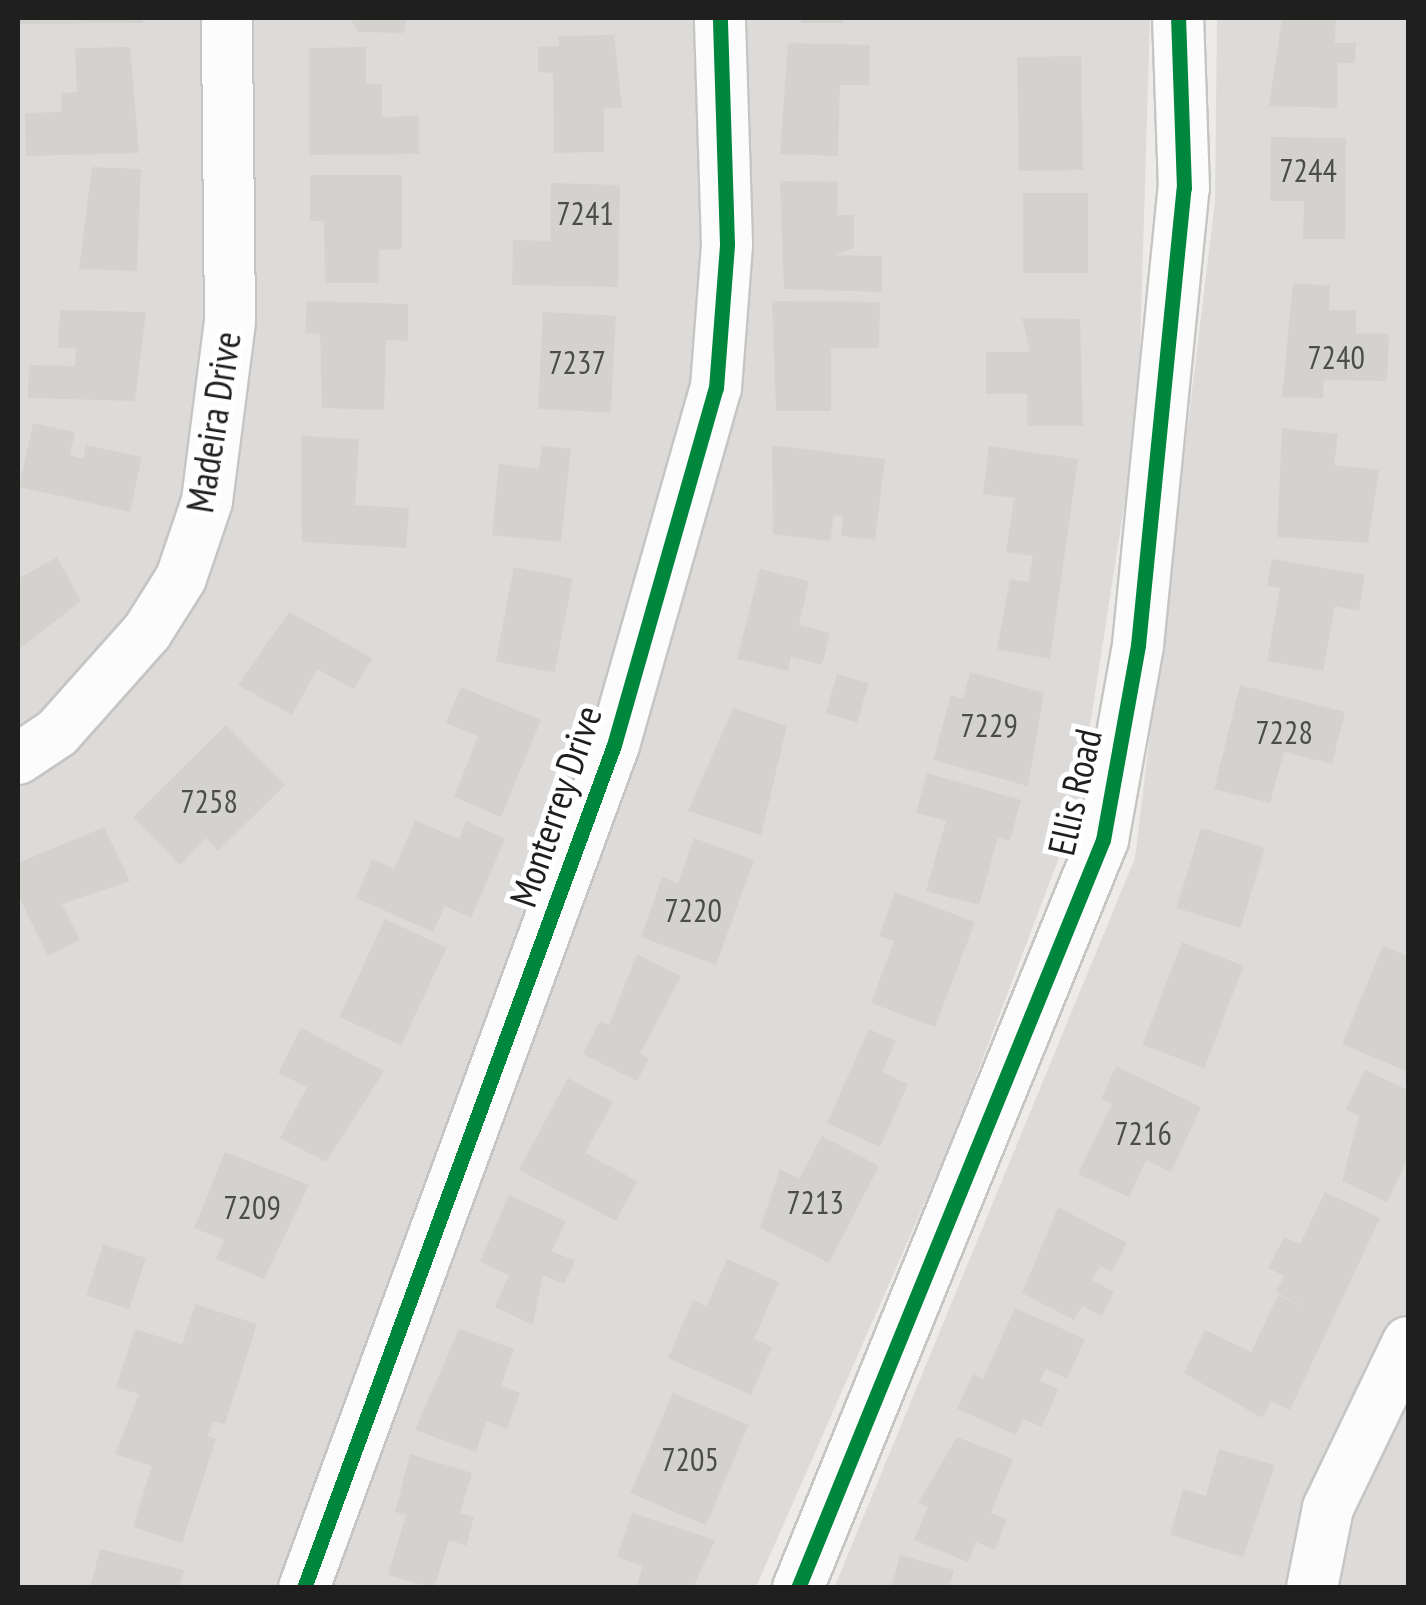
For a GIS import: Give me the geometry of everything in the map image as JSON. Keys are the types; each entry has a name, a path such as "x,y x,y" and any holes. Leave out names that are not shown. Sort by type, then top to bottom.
{"street":[{"name":"Madeira Drive","path":"18,759 58,733 147,632 181,578 207,501 230,321 227,18"},
{"name":"Monterrey Drive","path":"304,1588 614,744 716,388 727,244 720,18"},
{"name":"Ellis Road","path":"798,1588 1104,840 1145,588 1184,188 1178,18"},
{"path":"1312,1588 1328,1508 1408,1342"}],"shaded area":[{"path":"18,18 1150,18 1138,416 1077,810 950,1145 756,1587 18,1587"},
{"path":"1217,18 1408,18 1408,1587 834,1588 1135,858 1215,202"}],"building":[{"path":"18,18 143,18 143,23 18,24"},
{"path":"350,18 406,18 406,22 404,33 358,32"},
{"path":"801,18 843,18 843,23 801,23"},
{"path":"1282,18 1336,18 1335,43 1356,43 1355,63 1338,63 1337,108 1269,106"},
{"path":"614,35 622,108 604,108 604,152 554,153 553,73 538,72 538,47 559,46 558,36"},
{"path":"788,43 870,45 869,85 840,85 838,156 780,154"},
{"path":"130,47 139,153 26,156 25,113 62,112 61,93 77,92 75,48"},
{"path":"366,47 366,84 382,84 382,117 419,116 419,154 309,155 309,48"},
{"path":"1081,56 1083,170 1019,171 1017,57"},
{"path":"1271,137 1346,138 1345,239 1303,239 1304,201 1270,201"},
{"path":"92,167 141,169 137,271 79,269"},
{"path":"310,175 402,175 402,249 379,250 379,283 325,283 324,221 310,221"},
{"path":"780,181 838,182 837,215 854,215 854,248 834,255 882,256 882,292 784,289"},
{"path":"551,183 620,185 618,287 512,285 513,240 550,241"},
{"path":"1023,193 1088,193 1088,273 1023,273"},
{"path":"1293,284 1330,285 1329,310 1356,310 1356,333 1389,334 1387,381 1324,380 1323,398 1282,397"},
{"path":"307,301 408,304 408,341 386,340 384,410 322,408 320,334 305,333"},
{"path":"772,301 880,302 879,348 831,348 831,411 776,411"},
{"path":"60,310 146,312 135,401 28,398 29,365 75,366 76,348 58,348"},
{"path":"543,312 616,316 611,413 538,409"},
{"path":"1022,318 1080,319 1083,426 1027,426 1027,394 986,394 986,352 1030,352"},
{"path":"33,423 75,432 70,455 83,459 86,445 142,457 130,512 19,487"},
{"path":"1282,428 1338,434 1334,465 1379,470 1368,543 1277,537"},
{"path":"301,436 359,439 355,505 409,508 406,548 302,542"},
{"path":"772,445 885,459 875,540 841,536 843,516 834,515 830,541 773,534"},
{"path":"542,446 571,449 561,542 492,535 499,464 539,469"},
{"path":"989,446 1078,459 1050,659 997,649 1010,579 1028,582 1033,556 1006,552 1014,498 983,494"},
{"path":"57,557 81,601 18,650 18,579"},
{"path":"1272,559 1365,575 1359,611 1335,606 1323,671 1267,661 1280,588 1267,586"},
{"path":"514,567 573,578 555,673 496,661"},
{"path":"760,569 809,581 799,625 830,633 822,665 791,657 788,671 737,659"},
{"path":"289,612 372,658 354,689 317,669 292,715 238,685"},
{"path":"970,672 1044,693 1028,786 933,760 951,695 963,699"},
{"path":"837,674 869,683 857,723 826,713"},
{"path":"1240,685 1345,712 1332,764 1284,752 1270,803 1214,789"},
{"path":"461,687 541,720 501,817 454,797 478,736 446,723"},
{"path":"733,708 787,726 761,835 688,811"},
{"path":"226,725 285,785 218,851 206,838 180,865 133,817"},
{"path":"927,773 1021,800 1010,841 998,838 979,905 926,891 946,821 916,813"},
{"path":"415,820 459,839 466,821 505,839 471,918 445,906 433,932 356,898 372,859 394,869"},
{"path":"104,827 130,881 62,904 80,940 48,956 18,895 18,863"},
{"path":"1201,828 1265,848 1241,928 1176,908"},
{"path":"694,838 754,860 716,965 641,937 662,877 678,883"},
{"path":"895,892 975,922 935,1027 871,1003 894,941 879,936"},
{"path":"385,919 447,948 401,1046 339,1017"},
{"path":"1182,942 1244,966 1204,1068 1143,1045"},
{"path":"1383,946 1408,956 1408,1072 1342,1044"},
{"path":"637,954 681,976 640,1054 649,1059 637,1081 583,1054 600,1021 609,1025"},
{"path":"301,1028 384,1071 326,1162 280,1138 307,1087 278,1073"},
{"path":"869,1029 896,1041 882,1072 908,1084 880,1147 827,1123"},
{"path":"1116,1066 1201,1107 1171,1172 1146,1160 1129,1197 1078,1174 1112,1104 1101,1099"},
{"path":"1365,1070 1408,1090 1408,1158 1387,1202 1342,1181 1359,1116 1346,1110"},
{"path":"568,1078 613,1102 585,1153 637,1181 616,1221 519,1170"},
{"path":"822,1136 879,1166 829,1263 760,1228 780,1169 799,1179"},
{"path":"225,1152 309,1185 264,1279 216,1259 224,1240 194,1228"},
{"path":"1325,1192 1380,1218 1290,1410 1271,1401 1262,1418 1184,1373 1205,1330 1251,1352 1278,1295 1304,1307 1276,1292 1284,1276 1268,1268 1284,1237 1300,1244"},
{"path":"509,1195 566,1221 552,1251 575,1261 564,1284 543,1275 533,1325 495,1307 509,1275 480,1262"},
{"path":"1058,1207 1127,1243 1112,1272 1100,1266 1092,1280 1114,1292 1102,1316 1082,1306 1074,1320 1022,1293"},
{"path":"103,1244 146,1258 129,1309 86,1295"},
{"path":"727,1259 779,1282 754,1339 772,1347 751,1395 668,1358 693,1300 707,1306"},
{"path":"195,1304 257,1324 225,1424 213,1421 208,1436 216,1439 182,1543 133,1527 152,1466 115,1454 139,1394 116,1387 135,1329 182,1344"},
{"path":"1015,1308 1085,1339 1067,1379 1046,1369 1040,1381 1058,1389 1042,1427 1023,1419 1016,1435 957,1409 973,1374 983,1379"},
{"path":"459,1329 514,1349 501,1386 520,1393 507,1429 486,1421 476,1452 415,1430"},
{"path":"673,1393 748,1425 706,1525 630,1493"},
{"path":"957,1437 1013,1459 991,1513 1007,1519 995,1550 976,1542 968,1562 914,1540 928,1507 918,1503"},
{"path":"1219,1449 1275,1465 1243,1557 1170,1535 1183,1489 1206,1496"},
{"path":"410,1454 472,1473 460,1513 474,1517 466,1546 449,1540 434,1588 388,1575 406,1515 395,1512"},
{"path":"632,1513 715,1540 693,1588 636,1588 643,1566 617,1557"},
{"path":"100,1549 184,1570 179,1588 90,1588"},
{"path":"900,1555 954,1570 949,1588 891,1588"}],"cycle path":[{"path":"304,1588 614,745 716,388 727,244 720,18"},
{"path":"798,1588 1103,840 1138,645 1184,188 1178,18"}]}
